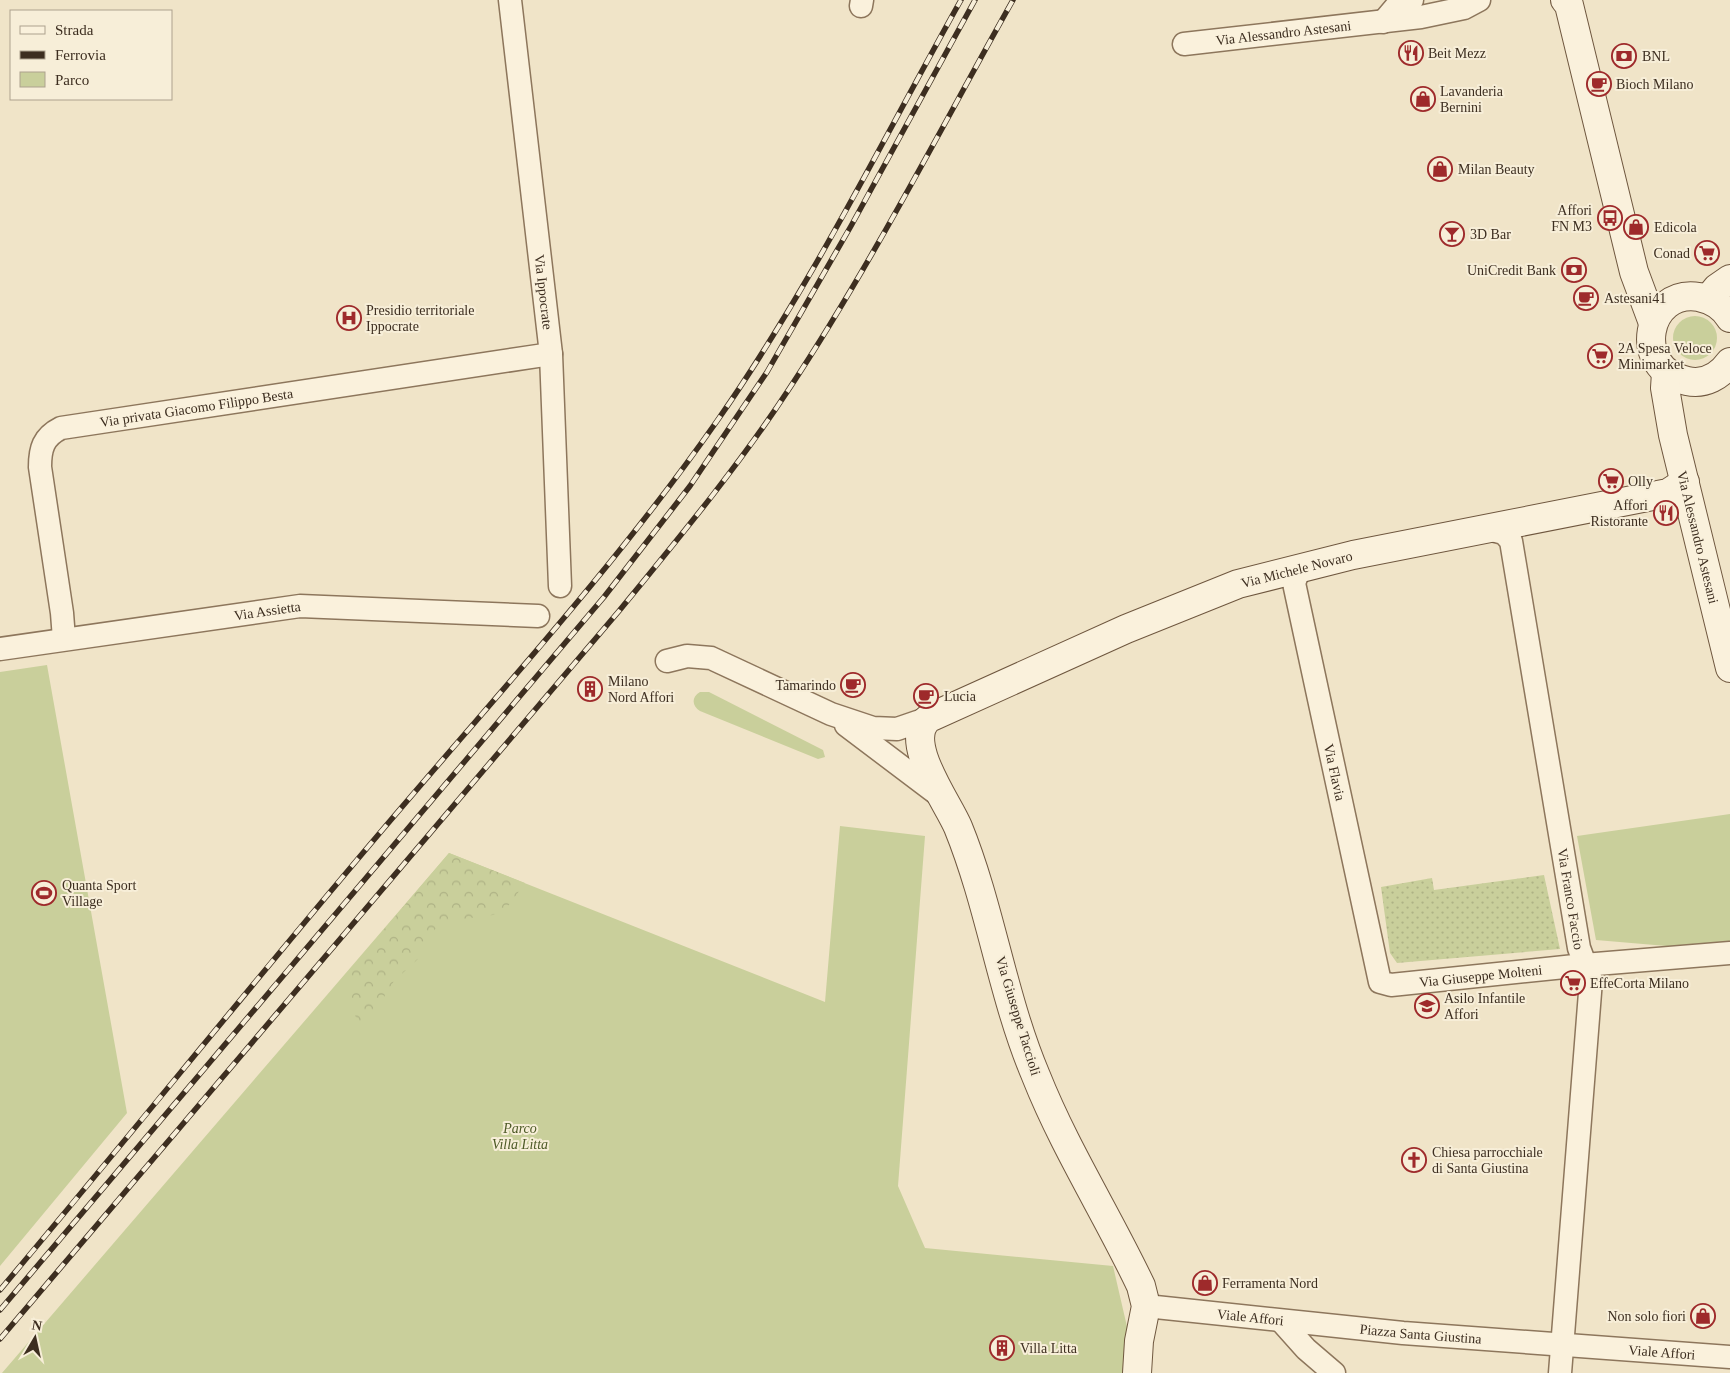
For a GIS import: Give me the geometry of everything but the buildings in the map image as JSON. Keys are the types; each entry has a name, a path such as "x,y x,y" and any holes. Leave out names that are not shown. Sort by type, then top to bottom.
{"street":[{"name":"Via Ippocrate","path":"510,0 551,354 560,586"},
{"path":"1383,22 1400,2 1412,0"},
{"name":"Via Alessandro Astesani","path":"1184,44 1383,22 1464,8 1479,0"},
{"path":"1550,0 1574,30"},
{"path":"1565,0 1569,5 1632,263 1654,323"},
{"path":"1632,263 1676,300"},
{"path":"1724,309 1717,288 1730,279"},
{"path":"1722,374 1691,382 1678,380 1666,373 1657,363 1650,337 1659,313 1676,300 1692,296 1724,309"},
{"name":"Via privata Giacomo Filippo Besta","path":"64,639 62,613 40,468 41,448 53,432 61,428 551,354"},
{"name":"Via Alessandro Astesani","path":"1666,373 1665,388 1673,435 1729,658"},
{"path":"1673,435 1695,389 1722,374"},
{"name":"Via Michele Novaro","path":"929,718 1126,629 1238,584 1304,566 1668,493 1684,482"},
{"name":"Via Franco Faccio","path":"1488,529 1504,533 1511,541 1571,901 1584,965 1591,980 1560,1373"},
{"name":"Via Flavia","path":"1304,566 1299,570 1294,583 1380,982"},
{"name":"Via Assietta","path":"0,649 300,606 538,616"},
{"name":"Via Giuseppe Taccioli","path":"667,661 687,656 711,658 831,714 860,725 886,729 897,728 929,718"},
{"name":"Via Giuseppe Taccioli","path":"831,714 945,799"},
{"name":"Via Giuseppe Taccioli","path":"929,718 922,726 919,747 958,826 985,904 1017,1020 1036,1077 1136,1276 1146,1306"},
{"name":"Via Giuseppe Molteni","path":"1380,982 1391,985 1584,965 1730,953"},
{"path":"1137,1373 1139,1341 1146,1306"},
{"name":"Viale Affori","path":"1146,1306 1281,1322 1306,1349 1334,1373"},
{"name":"Piazza Santa Giustina","path":"1281,1322 1562,1346"},
{"name":"Viale Affori","path":"1562,1346 1730,1357"}],"green space":[{"path":"1699,316 1711,322 1716,329 1716,347 1711,354 1704,359 1691,360 1683,357 1676,350 1673,334 1676,326 1683,319"},
{"name":"Quanta Sport Village","path":"47,665 127,1113 0,1266 0,672"},
{"path":"700,692 709,692 823,750 825,757 818,759 700,711 695,707 694,699"},
{"path":"1730,814 1730,941 1690,948 1596,940 1577,836"},
{"name":"Parco Villa Litta","path":"840,826 925,836 898,1186 925,1248 1113,1266 1128,1331 1125,1373 2,1373 449,853 825,1002"},
{"path":"449,853 525,883 506,909 493,915 455,920 438,926 431,934 418,959 394,981 373,1021 360,1022 352,1005 351,986 347,973"},
{"path":"1544,875 1560,949 1397,963 1390,953 1381,887 1432,878 1434,890"}],"railway":[{"path":"0,1290 335,886 597,578 679,474 751,371 814,267 961,0"},
{"path":"0,1310 604,597 690,486 767,372 851,226 975,0"},
{"path":"0,1339 619,611 728,475 789,389 877,246 1013,0"}],"place":[{"name":"Beit Mezz","path":"1411,53"},
{"name":"BNL","path":"1624,56"},
{"name":"Bioch Milano","path":"1599,84"},
{"name":"Lavanderia Bernini","path":"1423,99"},
{"name":"Milan Beauty","path":"1440,169"},
{"name":"Affori FN M3","path":"1610,218"},
{"name":"Edicola","path":"1636,227"},
{"name":"3D Bar","path":"1452,234"},
{"name":"Conad","path":"1707,253"},
{"name":"UniCredit Bank","path":"1574,270"},
{"name":"Astesani41","path":"1586,298"},
{"name":"Presidio territoriale Ippocrate","path":"349,318"},
{"name":"2A Spesa Veloce Minimarket","path":"1600,356"},
{"name":"Olly","path":"1611,481"},
{"name":"Affori Ristorante","path":"1666,513"},
{"name":"Tamarindo","path":"853,685"},
{"name":"Milano Nord Affori","path":"590,689"},
{"name":"Lucia","path":"926,696"},
{"name":"Quanta Sport Village","path":"44,893"},
{"name":"EffeCorta Milano","path":"1573,983"},
{"name":"Asilo Infantile Affori","path":"1427,1006"},
{"name":"Chiesa parrocchiale di Santa Giustina","path":"1414,1160"},
{"name":"Ferramenta Nord","path":"1205,1283"},
{"name":"Non solo fiori","path":"1703,1316"},
{"name":"Villa Litta","path":"1002,1348"}]}
